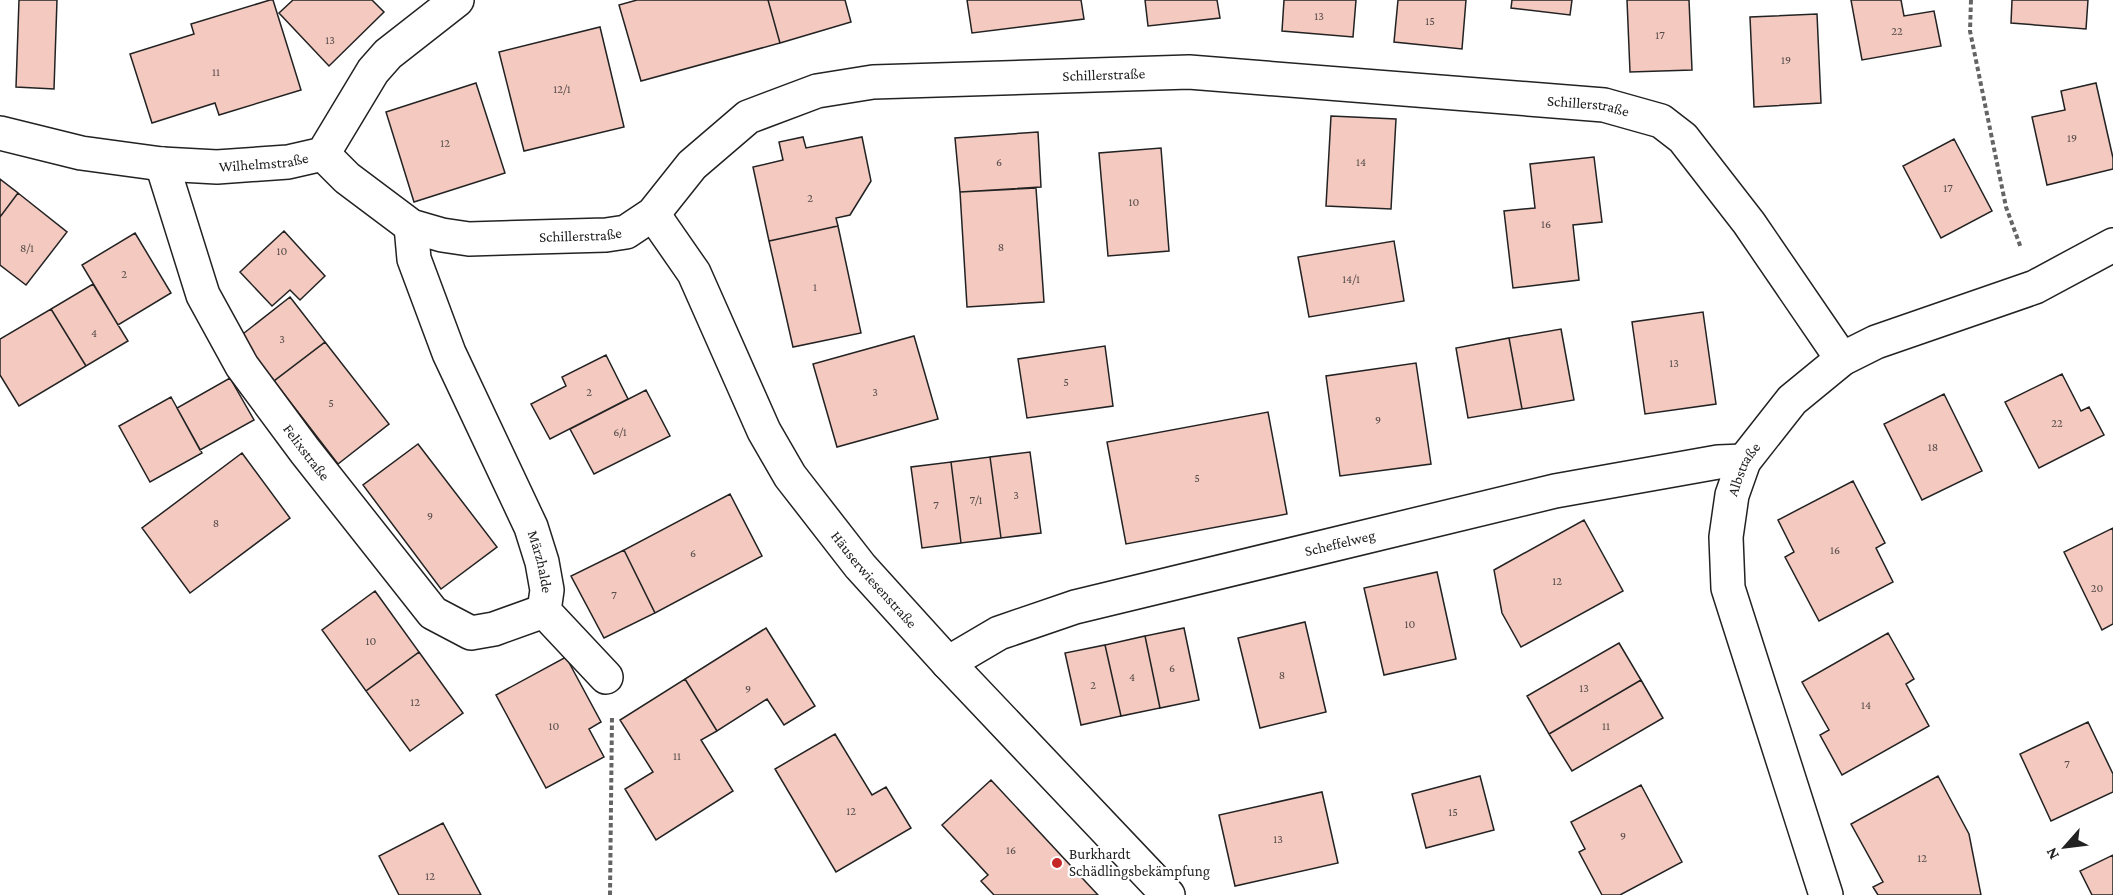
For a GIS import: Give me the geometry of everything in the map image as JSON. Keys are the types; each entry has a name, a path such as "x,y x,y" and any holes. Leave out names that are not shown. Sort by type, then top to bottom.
{"street":[{"name":"Wilhelmstraße","path":"0,132 81,153 162,164 217,167 288,162 323,154 374,71 388,54 457,0"},
{"name":"Schillerstraße","path":"323,154 347,178 411,226 442,235 470,239 606,235 626,232 653,214 692,165 748,117 817,91 873,82 1189,72 1604,105 1661,121 1683,138 1749,223 1842,359"},
{"name":"Felixstraße","path":"162,164 203,295 242,366 305,451 433,613 471,633 494,629 544,611"},
{"name":"Häuserwiesenstraße","path":"653,214 694,273 764,431 790,476 860,566 948,663 1168,895"},
{"name":"Märzhalde","path":"411,226 414,259 449,353 531,527 542,562 547,590 544,611 606,677"},
{"name":"Albstraße","path":"1826,895 1728,588 1726,537 1732,495 1744,461 1792,400 1842,359 1876,342 2035,287 2113,245"},
{"name":"Scheffelweg","path":"948,663 999,633 1075,607 1555,490 1718,462 1744,461"}],"path":[{"path":"1971,0 1970,31 2006,207"},
{"path":"606,677 613,698 610,895"}],"building":[{"path":"19,0 57,0 54,89 16,87"},
{"path":"273,0 301,90 219,115 215,103 152,123 130,54 194,34 191,24"},
{"path":"293,0 372,0 384,12 329,66 279,13"},
{"path":"637,0 768,0 780,43 641,81 619,5"},
{"path":"768,0 845,0 851,22 780,43"},
{"path":"967,0 1081,0 1084,19 972,33"},
{"path":"1145,0 1217,0 1220,18 1148,26"},
{"path":"1284,0 1356,0 1353,37 1282,31"},
{"path":"1398,0 1466,0 1462,49 1394,42"},
{"path":"1512,0 1572,0 1570,15 1511,8"},
{"path":"1627,0 1689,0 1692,70 1630,72"},
{"path":"1851,0 1901,0 1904,16 1934,11 1941,46 1862,60"},
{"path":"2012,0 2088,0 2086,29 2011,23"},
{"path":"1817,14 1821,103 1754,107 1750,17"},
{"path":"600,27 624,127 524,151 499,52"},
{"path":"476,83 505,173 414,202 386,112"},
{"path":"2096,83 2113,158 2113,169 2047,185 2032,117 2065,110 2061,91"},
{"path":"1331,116 1396,119 1391,209 1326,206"},
{"path":"1038,132 1041,187 960,192 955,138"},
{"path":"803,137 806,148 862,137 871,181 850,215 836,218 838,226 769,241 753,167 783,160 779,142"},
{"path":"1954,139 1992,211 1941,238 1903,166"},
{"path":"1161,148 1169,251 1108,256 1099,153"},
{"path":"1594,157 1602,222 1573,225 1579,280 1513,288 1504,211 1535,208 1530,164"},
{"path":"0,179 18,193 0,217"},
{"path":"1036,188 1044,302 967,307 960,192"},
{"path":"18,193 67,232 26,285 0,265 0,217"},
{"path":"838,226 861,333 793,347 769,241"},
{"path":"284,231 325,276 300,300 290,290 272,306 240,272"},
{"path":"135,233 171,293 118,325 82,265"},
{"path":"1394,241 1404,301 1309,317 1298,257"},
{"path":"93,284 128,341 86,366 51,309"},
{"path":"290,297 325,342 274,381 239,337"},
{"path":"51,309 86,366 19,406 0,375 0,339"},
{"path":"1703,312 1716,404 1645,414 1632,322"},
{"path":"1561,329 1574,400 1522,409 1509,338"},
{"path":"914,336 938,419 837,447 813,364"},
{"path":"1509,338 1522,409 1468,418 1456,348"},
{"path":"325,342 389,424 338,464 274,381"},
{"path":"1105,346 1113,406 1027,418 1018,359"},
{"path":"606,355 628,399 550,439 531,404 566,386 562,377"},
{"path":"1416,363 1431,464 1340,476 1326,376"},
{"path":"2062,374 2081,411 2089,407 2104,435 2039,468 2005,402"},
{"path":"230,378 254,420 200,450 177,408"},
{"path":"646,390 670,436 594,474 570,429"},
{"path":"1944,394 1982,471 1922,500 1884,424"},
{"path":"171,397 202,453 150,482 119,426"},
{"path":"1268,412 1287,514 1126,544 1107,442"},
{"path":"418,444 497,547 441,589 363,485"},
{"path":"1030,452 1041,533 1001,538 990,457"},
{"path":"242,453 290,518 190,593 142,528"},
{"path":"990,457 1001,538 961,543 951,462"},
{"path":"951,462 961,543 922,548 911,467"},
{"path":"1853,481 1885,543 1876,548 1893,582 1819,621 1785,557 1794,552 1778,520"},
{"path":"730,494 762,556 655,613 624,550"},
{"path":"1584,520 1623,591 1521,647 1502,613 1494,570"},
{"path":"2113,528 2113,624 2102,630 2064,552"},
{"path":"624,550 655,613 604,638 571,576"},
{"path":"1437,572 1456,659 1384,675 1364,588"},
{"path":"375,591 419,652 366,691 322,630"},
{"path":"1305,622 1326,712 1260,728 1238,638"},
{"path":"766,628 815,706 784,725 767,699 717,731 685,679"},
{"path":"1184,628 1199,700 1160,708 1145,636"},
{"path":"1888,633 1914,679 1906,684 1929,726 1842,775 1820,735 1829,730 1802,682"},
{"path":"1145,636 1160,708 1121,716 1105,645"},
{"path":"1619,643 1641,680 1549,734 1527,696"},
{"path":"1105,645 1121,716 1081,725 1065,653"},
{"path":"419,652 463,713 410,751 366,691"},
{"path":"566,657 601,722 589,729 604,757 546,788 496,695"},
{"path":"685,679 717,731 701,740 733,791 656,840 625,789 653,772 620,720"},
{"path":"1641,680 1663,718 1572,771 1549,734"},
{"path":"2088,722 2113,774 2113,792 2051,821 2020,754"},
{"path":"835,734 872,795 886,787 911,828 836,872 775,769"},
{"path":"1480,776 1494,830 1426,848 1412,794"},
{"path":"1938,776 1969,834 1981,895 1878,895 1873,887 1883,882 1851,824"},
{"path":"991,780 1098,895 994,895 981,881 988,875 942,825"},
{"path":"1641,785 1682,862 1620,895 1602,895 1579,852 1585,849 1571,822"},
{"path":"1322,792 1338,863 1235,886 1219,815"},
{"path":"443,823 481,895 399,895 379,856"},
{"path":"2113,855 2113,895 2092,895 2080,871"}],"place":[{"name":"Burkhardt Schädlingsbekämpfung","path":"1057,863"}]}
